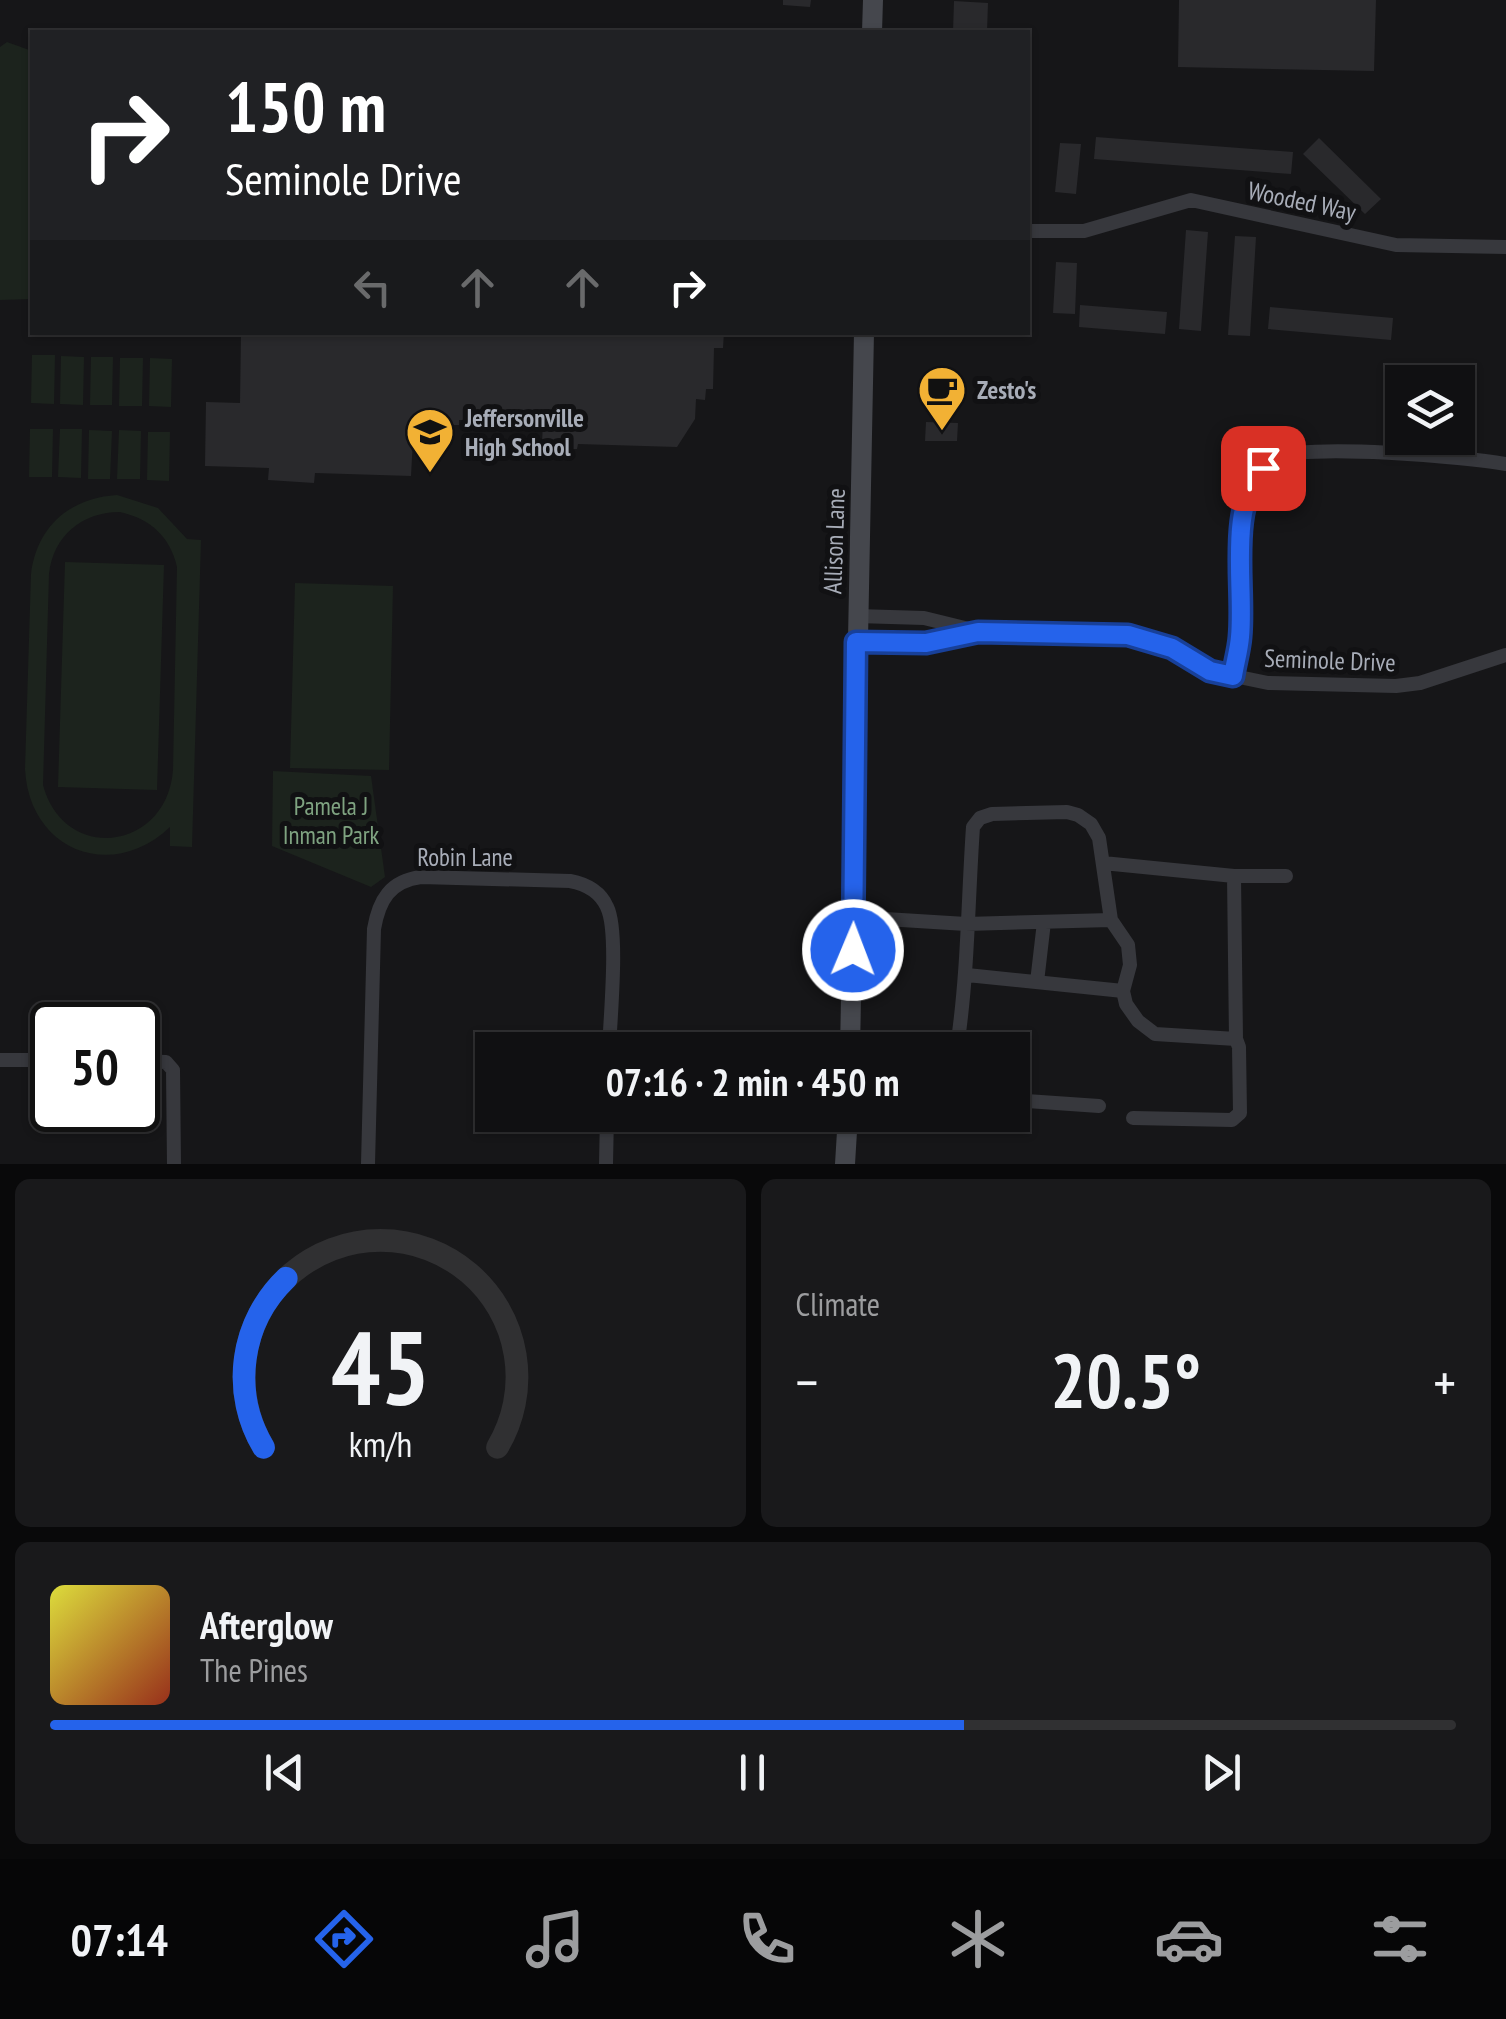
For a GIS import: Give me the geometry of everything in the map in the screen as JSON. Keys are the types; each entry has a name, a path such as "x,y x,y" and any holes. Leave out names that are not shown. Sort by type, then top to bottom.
{"main road":[{"path":"872,30 874,0"},
{"name":"Allison Lane","path":"851,1032 864,335"},
{"path":"845,1164 847,1132"}],"street":[{"name":"Wooded Way","path":"1030,231 1084,231 1191,200 1396,244 1506,247"},
{"path":"1233,676 1240,637 1246,493 1263,468 1276,458 1294,454 1450,457 1506,464"},
{"name":"Seminole Drive","path":"857,616 924,618 978,632"},
{"name":"Seminole Drive","path":"856,642 926,643 978,632 1128,635 1172,648 1210,671 1268,684 1396,686 1444,677 1506,655"},
{"path":"959,1032 968,975 966,924 974,827 980,818 992,814 1078,815 1091,824 1099,838 1111,920 1128,945 1130,965 1123,991 1126,1004 1138,1021 1155,1034 1236,1039"},
{"path":"1103,863 1234,876 1286,876"},
{"path":"1134,1118 1232,1120 1240,1113 1234,876"},
{"name":"Robin Lane","path":"368,1164 374,929 382,899 401,882 421,877 570,880 599,894 612,920 609,1032"},
{"path":"854,917 966,924 1111,920"},
{"path":"1037,982 1044,922"},
{"path":"968,975 1123,991"},
{"path":"0,1060 30,1060"},
{"path":"160,1062 166,1062 173,1070 174,1164"},
{"path":"1030,1101 1099,1106"},
{"path":"606,1164 607,1132"}],"green space":[{"path":"7,42 30,50 30,299 0,300 0,47"},
{"path":"32,355 55,355 54,404 31,403"},
{"path":"61,356 84,357 83,405 60,404"},
{"path":"91,357 113,357 112,405 90,405"},
{"path":"120,358 143,358 142,406 119,406"},
{"path":"150,358 172,359 171,407 149,406"},
{"path":"30,429 53,429 52,477 29,477"},
{"path":"60,429 82,429 81,478 58,477"},
{"path":"89,430 112,431 110,479 88,479"},
{"path":"119,430 141,431 140,479 117,479"},
{"path":"148,432 170,432 169,481 147,480"},
{"path":"117,495 158,508 187,539 201,540 192,847 170,846 170,827 147,844 123,853 99,855 77,849 57,838 41,820 30,797 25,769 34,557 48,529 59,518 100,497","holes":["120,512 158,531 170,547 177,567 173,770 167,797 153,818 135,831 114,838 92,836 71,827 54,810 43,785 49,574 56,548 72,529 93,516"]},
{"path":"65,562 164,565 157,790 58,787"},
{"path":"295,583 393,586 389,770 290,768"},
{"name":"Pamela J Inman Park","path":"273,771 371,776 385,877 371,887 272,846"}],"building":[{"path":"783,0 811,0 810,7 783,5"},
{"path":"1179,0 1376,0 1374,71 1178,67"},
{"path":"954,1 988,3 987,30 953,30"},
{"path":"1096,137 1293,152 1291,174 1094,159"},
{"path":"1319,138 1381,199 1365,214 1303,154"},
{"path":"1060,143 1081,144 1076,194 1055,192"},
{"path":"1186,230 1208,232 1201,331 1179,329"},
{"path":"1235,236 1256,237 1250,336 1228,335"},
{"path":"1056,262 1077,263 1075,314 1053,313"},
{"path":"1080,305 1167,312 1165,334 1079,327"},
{"path":"1270,307 1393,318 1391,340 1268,329"},
{"path":"241,335 724,335 723,348 714,348 713,389 706,389 705,400 696,399 695,419 677,447 578,444 577,449 567,449 567,444 542,443 543,422 459,420 459,425 429,425 413,439 411,476 315,473 314,483 268,480 269,468 205,466 206,402 240,403"},
{"name":"Zesto's","path":"926,422 958,423 957,441 925,441"}],"place":[{"name":"Zesto's","path":"942,432"},
{"name":"Jeffersonville High School","path":"430,474"}],"route":[{"path":"853,950 856,642 926,643 978,632 1128,635 1172,648 1210,671 1233,676 1240,637 1246,493 1263,468"}]}
